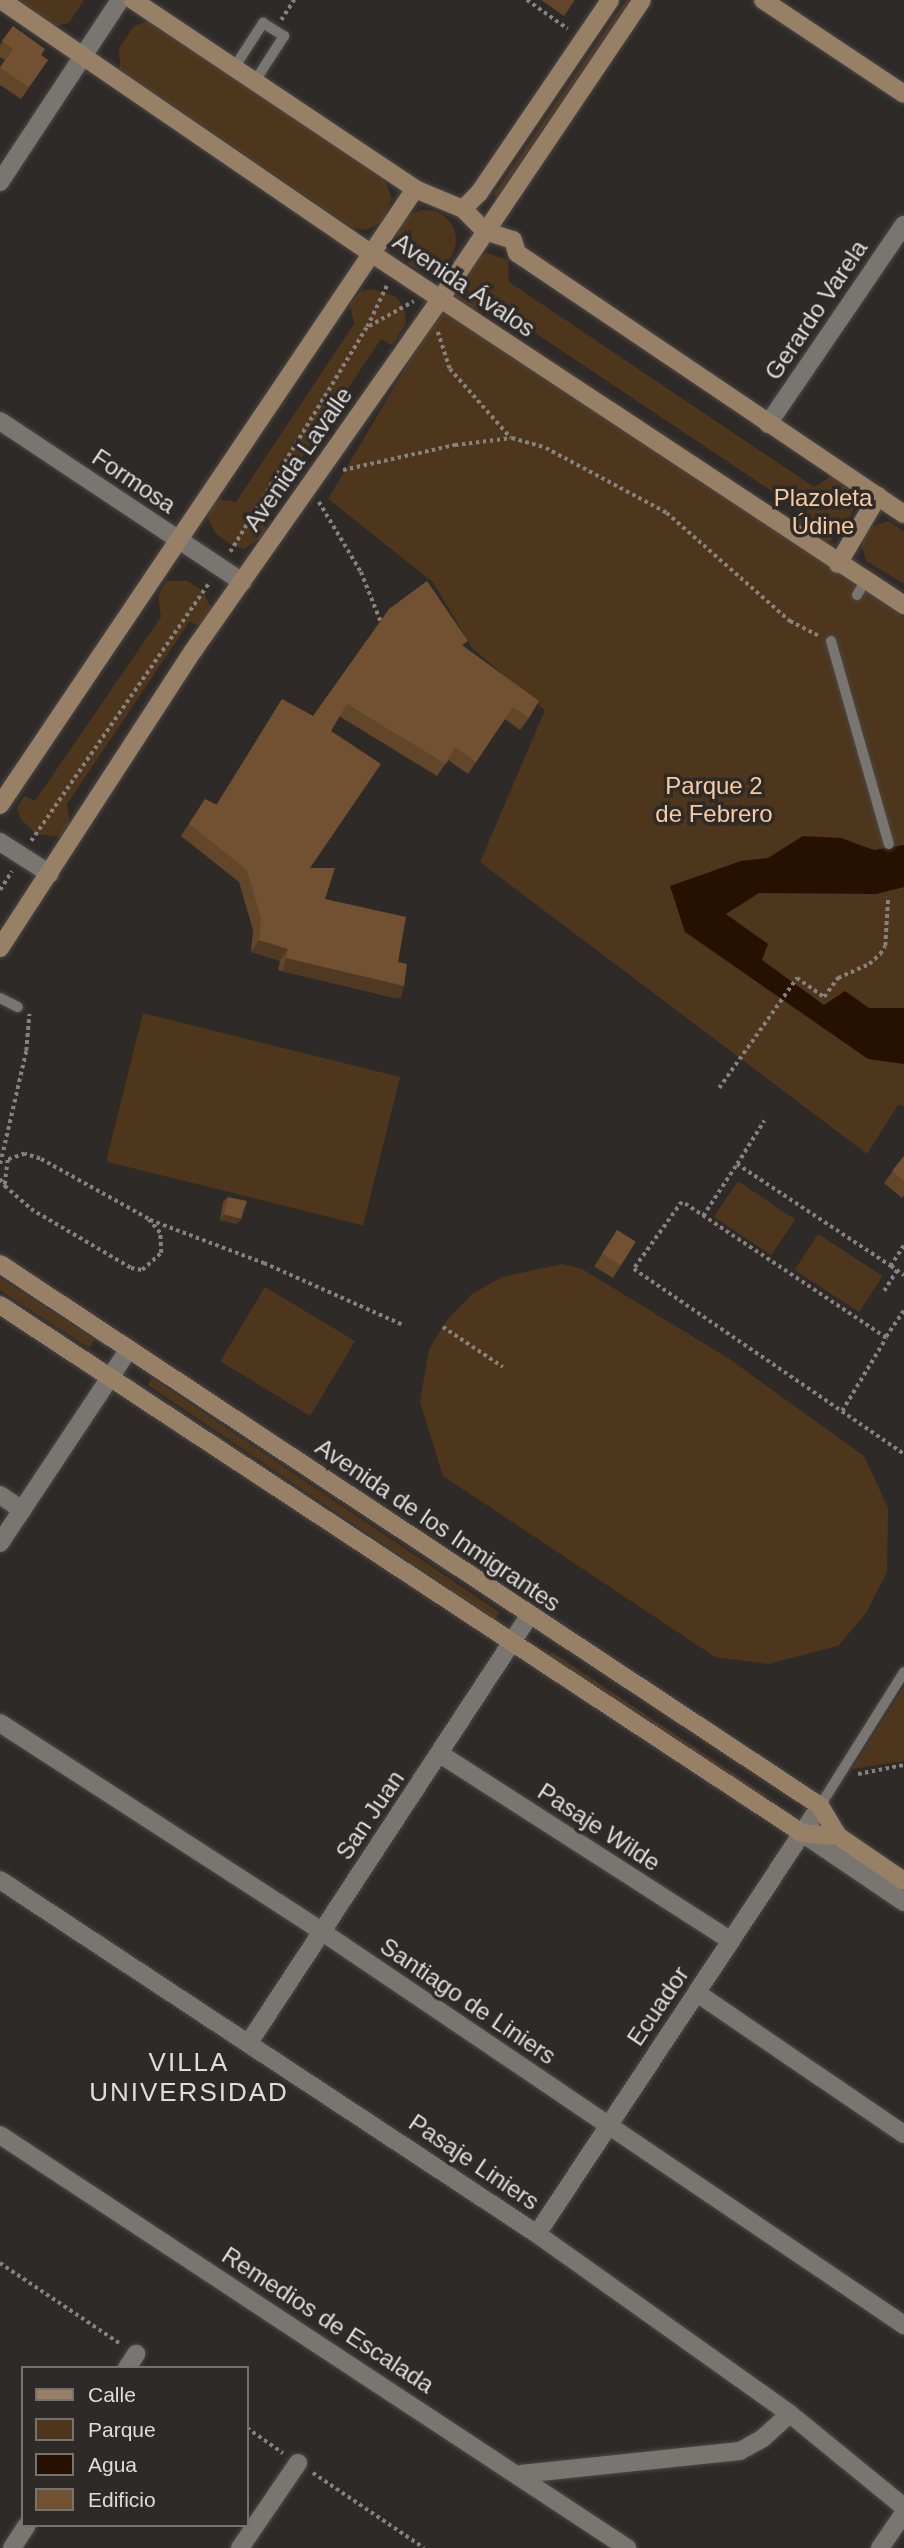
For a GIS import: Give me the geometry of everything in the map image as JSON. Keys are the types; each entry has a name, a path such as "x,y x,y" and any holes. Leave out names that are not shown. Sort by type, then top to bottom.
{"main road":[{"name":"Avenida Ávalos","path":"1,0 394,268 838,564 861,588 904,605"},
{"path":"133,0 415,189 463,209 485,231 513,240 517,253 904,514"},
{"path":"463,209 479,193 610,0"},
{"name":"Avenida Lavalle","path":"0,948 435,295 485,231 642,0"},
{"path":"763,0 904,94"},
{"path":"0,805 415,189"},
{"path":"838,564 878,496"},
{"name":"Avenida de los Inmigrantes","path":"0,1264 820,1806 838,1836 904,1881"},
{"name":"Avenida de los Inmigrantes","path":"0,1305 802,1833 838,1836"}],"street":[{"path":"0,182 120,0"},
{"name":"Gerardo Varela","path":"768,424 904,225"},
{"name":"Formosa","path":"0,421 242,582"},
{"path":"0,842 50,874"},
{"path":"0,1543 130,1349"},
{"path":"0,1495 22,1510"},
{"name":"San Juan","path":"250,2041 529,1616"},
{"name":"Santiago de Liniers","path":"0,1723 321,1931 904,2325"},
{"name":"Pasaje Wilde","path":"440,1754 731,1941"},
{"name":"Ecuador","path":"537,2234 820,1806"},
{"name":"Avenida de los Inmigrantes","path":"802,1833 904,1902"},
{"name":"Pasaje Liniers","path":"0,1880 250,2041 537,2234 790,2414 904,2507"},
{"path":"697,1993 904,2133"},
{"name":"Remedios de Escalada","path":"0,2135 521,2474 627,2548"},
{"path":"521,2474 740,2451 763,2438 790,2414"},
{"path":"240,2548 298,2463"},
{"path":"880,2548 904,2513"},
{"path":"12,2548 26,2527"}],"lane":[{"path":"234,68 263,23 284,37 255,81"},
{"path":"831,640 889,844"},
{"path":"0,998 18,1007"},
{"path":"820,1806 904,1672"}],"path":[{"path":"527,0 568,29"},
{"path":"0,890 221,566 367,327 394,268"},
{"path":"367,327 435,295"},
{"path":"436,326 450,369 512,438"},
{"path":"338,471 455,445 512,438 546,448 667,513 790,621 831,640"},
{"path":"318,500 361,572 382,628"},
{"path":"719,1088 797,978 824,997 838,978 869,964 886,946 888,897"},
{"path":"0,1164 32,1016 18,1007"},
{"path":"703,1216 764,1121"},
{"path":"5,1186 8,1160 25,1154 148,1219 264,1263 403,1325"},
{"path":"737,1164 904,1275"},
{"path":"0,1179 5,1186 51,1222 131,1268 142,1269 161,1253 160,1233 148,1219"},
{"path":"886,1338 682,1202 634,1269 904,1454"},
{"path":"891,1266 904,1246"},
{"path":"884,1291 897,1270"},
{"path":"842,1412 904,1311"},
{"path":"443,1327 503,1367"},
{"path":"839,1777 904,1765"},
{"path":"0,2263 131,2361"},
{"path":"380,2519 424,2548"}],"green space":[{"path":"14,0 84,0 69,23 53,26"},
{"path":"626,0 630,0 497,197 494,194"},
{"path":"151,20 383,177 392,198 383,221 367,230 353,228 120,70 119,48 134,26"},
{"path":"426,210 443,215 451,223 456,240 451,257 443,265 426,270 409,265 401,257 396,240 401,223 409,215"},
{"name":"Plazoleta Údine","path":"487,253 508,260 509,282 814,487 832,476 850,488 855,505 846,525 828,543 798,527 797,508 492,304 473,311 457,300 455,284 473,257"},
{"path":"373,289 396,297 404,308 406,324 392,345 381,339 263,516 267,534 244,549 233,546 216,534 207,516 216,499 236,502 354,324 350,304 361,291"},
{"name":"Parque 2 de Febrero","path":"453,312 904,617 904,1106 898,1105 867,1154 480,862 545,710 472,648 433,582 328,499 438,313"},
{"path":"888,521 904,531 904,584 866,561 861,543 869,528"},
{"path":"167,581 187,581 203,591 213,612 202,626 189,622 67,804 70,824 60,837 36,834 20,818 17,808 24,796 35,801 161,617 158,595"},
{"path":"143,1013 400,1077 363,1226 106,1161"},
{"path":"738,1181 795,1220 771,1255 714,1217"},
{"path":"818,1234 883,1276 859,1312 795,1270"},
{"path":"562,1264 582,1269 728,1358 864,1456 888,1508 887,1572 866,1613 838,1646 768,1664 715,1657 443,1476 420,1402 429,1349 447,1320 472,1294 502,1277"},
{"path":"0,1278 95,1340 89,1348 0,1290"},
{"path":"265,1287 355,1341 310,1416 220,1362"},
{"path":"152,1378 499,1612 495,1619 148,1385"},
{"path":"552,1652 767,1796 763,1803 549,1656"},
{"path":"904,1687 904,1761 852,1769"}],"water":[{"path":"803,836 841,838 874,850 904,845 904,887 876,894 759,893 726,914 768,944 762,960 824,1005 845,991 869,1008 904,1008 904,1064 868,1059 685,932 670,886 741,861 768,858"}],"building":[{"path":"13,26 45,49 41,55 48,60 29,87 0,68 13,49 2,41"},
{"path":"427,581 468,641 462,645 539,701 529,718 513,707 476,762 455,747 446,764 347,704 331,731 381,764 310,868 335,868 325,899 406,917 398,962 407,964 404,986 286,958 288,949 259,940 261,918 247,870 189,824 205,799 217,805 282,699 313,716 389,609"},
{"path":"904,1156 904,1181 892,1171"},
{"path":"228,1197 247,1201 241,1219 224,1214"},
{"path":"617,1230 636,1242 621,1265 602,1254"}],"district":[{"name":"VILLA UNIVERSIDAD","path":"189,2078"}]}
